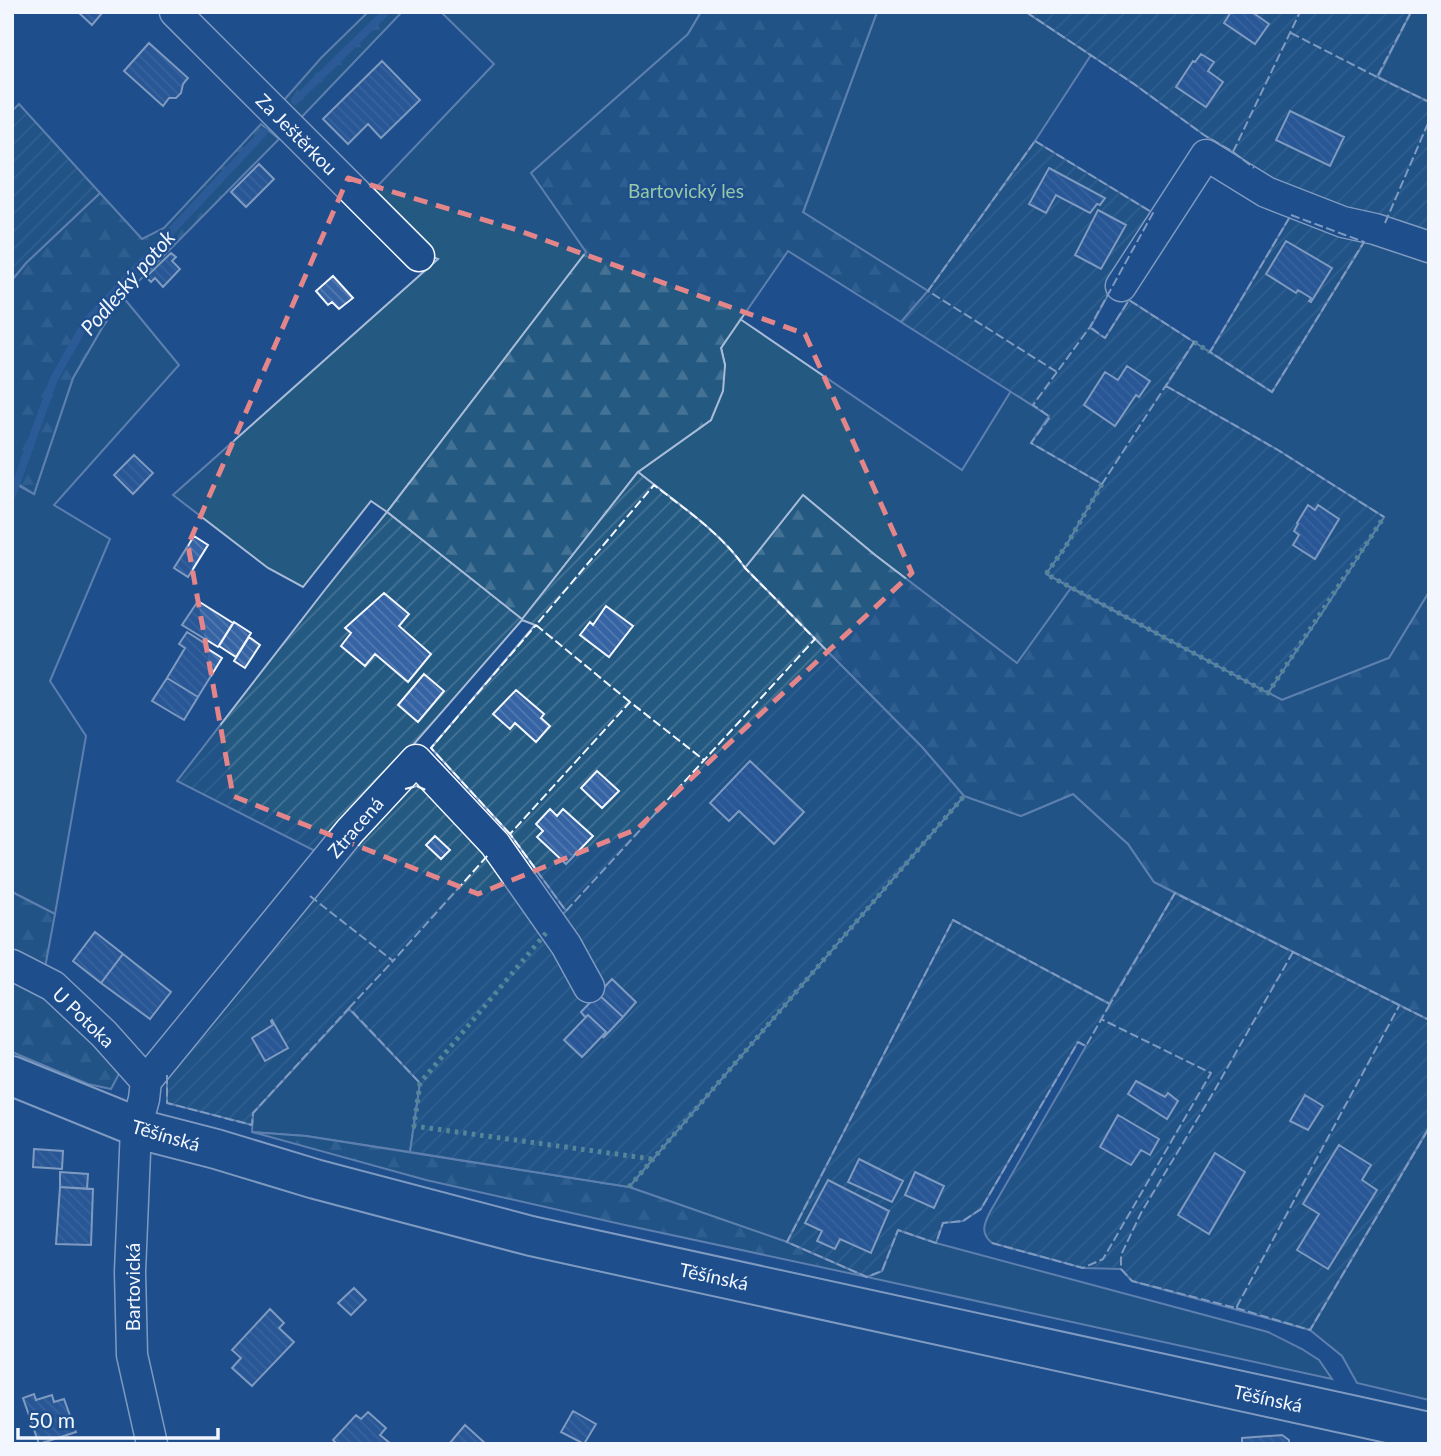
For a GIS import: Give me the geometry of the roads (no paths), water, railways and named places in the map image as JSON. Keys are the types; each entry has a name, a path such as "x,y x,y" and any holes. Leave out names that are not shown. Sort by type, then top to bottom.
{"main road":[{"name":"Těšínská","path":"12,1076 136,1128 531,1236 1429,1432"}],"street":[{"name":"Za Ještěrkou","path":"175,12 419,256"},
{"path":"1121,286 1206,155 1266,192 1343,222 1375,229 1429,247"},
{"name":"Ztracená","path":"136,1128 146,1081 350,831 416,760 495,844 566,945 589,987"},
{"name":"U Potoka","path":"12,965 53,986 104,1034 146,1081"},
{"name":"Bartovická","path":"136,1128 131,1272 132,1355 152,1444"}],"waterway":[{"name":"Podleský potok","path":"295,101 386,12"},
{"name":"Podleský potok","path":"12,495 54,379 86,322 264,132"}],"park label":[{"name":"Bartovický les","path":"686,190"}]}
